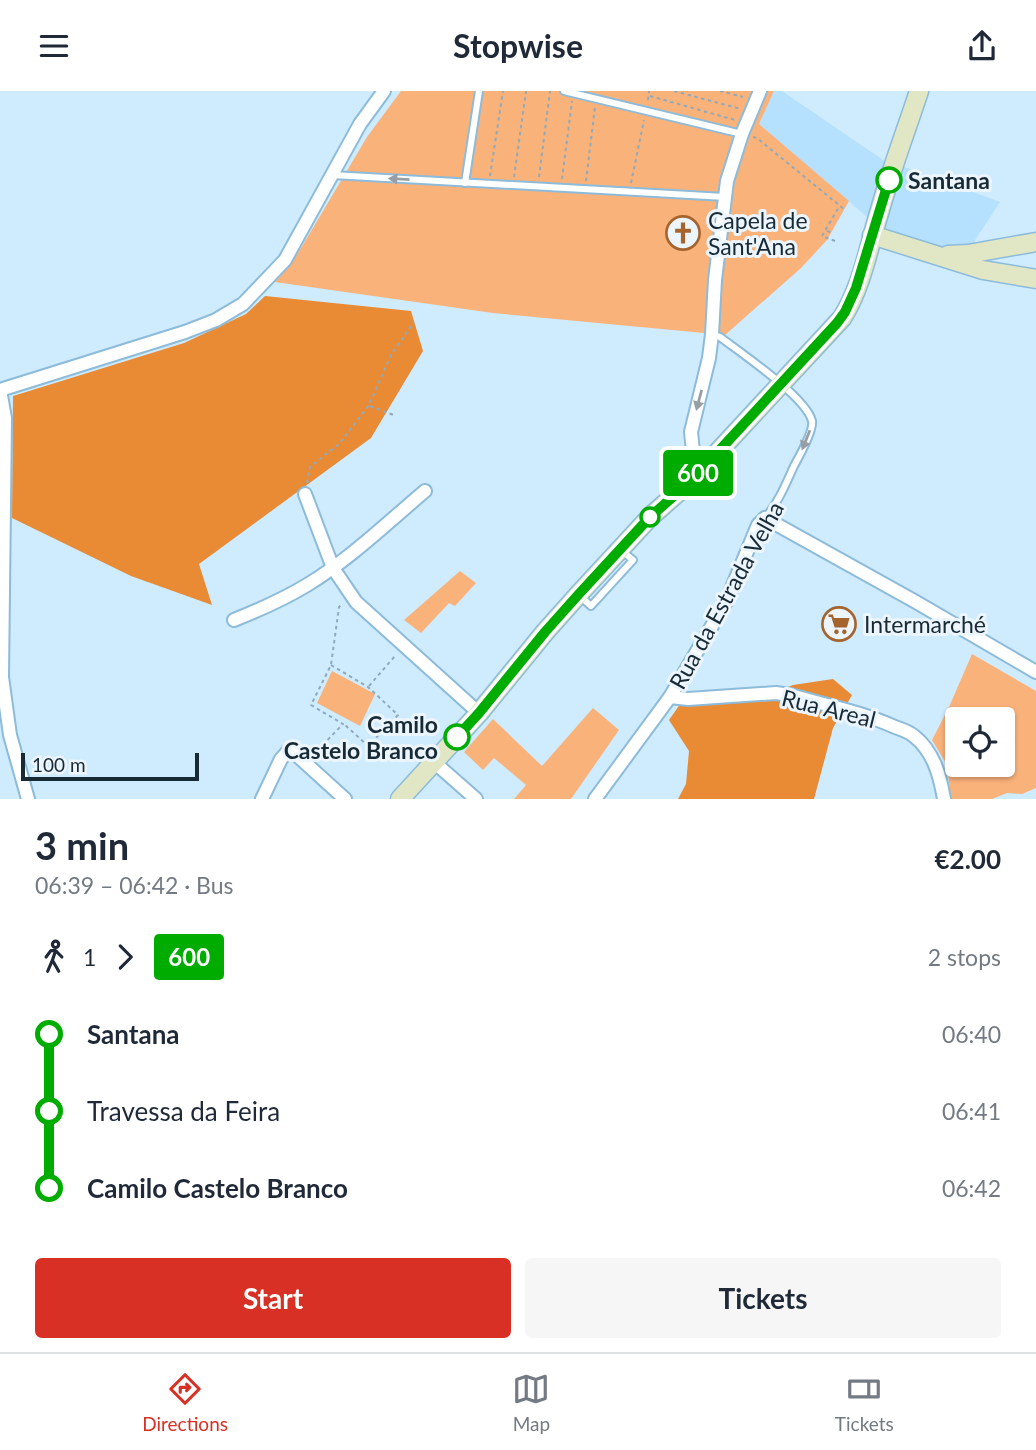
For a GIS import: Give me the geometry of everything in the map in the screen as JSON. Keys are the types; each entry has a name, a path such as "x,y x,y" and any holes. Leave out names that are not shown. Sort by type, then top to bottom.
{"main road":[{"path":"400,799 479,713 578,595 650,517 692,480 832,330 845,312 860,278 919,91"},
{"path":"872,235 983,270 1028,278"},
{"path":"927,253 968,254 1029,244"},
{"path":"1028,278 1014,268 1013,261 1016,251 1029,244"}],"street":[{"path":"28,799 10,735 2,677 5,418 0,390 185,332 216,320 243,304 285,260 360,124 384,91"},
{"path":"706,465 693,451 691,432 705,377 712,334 715,280 727,181 751,112"},
{"path":"234,620 268,606 333,568 425,491"},
{"path":"305,494 333,568 356,602 479,713"},
{"path":"765,518 1036,672"},
{"name":"Rua da Estrada Velha","path":"595,799 670,697 726,601 758,525 765,518"},
{"name":"Rua Areal","path":"670,697 688,699 776,693 882,721 912,734 925,748 941,782 944,799"},
{"path":"262,799 281,759 290,749 345,799"},
{"path":"434,762 476,799"}],"lane":[{"path":"465,183 479,91"},
{"path":"564,91 645,111 751,112"},
{"path":"332,175 725,197"},
{"path":"712,334 720,337 781,384"},
{"name":"Rua da Estrada Velha","path":"765,518 774,509 812,425 801,404 781,384"}],"path":[{"path":"489,184 503,91"},
{"path":"513,185 526,91"},
{"path":"537,186 550,91"},
{"path":"630,192 649,91"},
{"path":"674,91 751,112"},
{"path":"720,91 751,112 757,138 845,210"},
{"path":"561,187 573,93"},
{"path":"649,96 751,112"},
{"path":"586,189 596,99"},
{"path":"835,241 822,236 840,206"},
{"path":"826,230 833,233"},
{"path":"305,494 310,467 340,443 369,405 391,355 414,322"},
{"path":"369,405 396,416"},
{"path":"331,666 368,687 398,715 368,746 343,724 311,705 331,666 339,607 350,593"},
{"path":"368,687 404,644"},
{"path":"305,763 343,724"}],"shaded area":[{"path":"401,91 774,91 759,124 849,201 827,240 801,268 725,335 493,313 275,282 301,248 367,137"},
{"path":"774,91 782,91 883,160 893,163 874,223 759,124"},
{"path":"896,164 1000,202 975,240 975,252 955,254 873,235"},
{"path":"265,296 411,311 423,351 371,438 199,564 212,605 131,576 12,518 13,396 184,343 246,314"},
{"path":"460,571 476,583 455,606 449,603 421,633 404,620"},
{"path":"972,654 1036,691 1036,788 1022,794 1007,793 992,799 951,799 948,777 1015,777 1015,707 949,707"},
{"path":"332,671 375,694 360,726 317,703"},
{"path":"833,679 852,695 833,728 814,799 678,799 686,784 689,751 669,720 683,700 765,696 793,685"},
{"path":"593,708 619,730 571,799 514,799 526,785 494,758 483,770 464,752 493,719 542,766"},
{"path":"945,715 945,762 932,740"}],"bus line":[{"name":"600","path":"457,737 578,595 650,517 692,480 837,323 856,288 889,180"}],"place":[{"name":"Santana","path":"889,180"},
{"name":"Capela de Sant'Ana","path":"683,233"},
{"name":"Intermarché","path":"839,624"},
{"name":"Camilo Castelo Branco","path":"457,737"}]}
